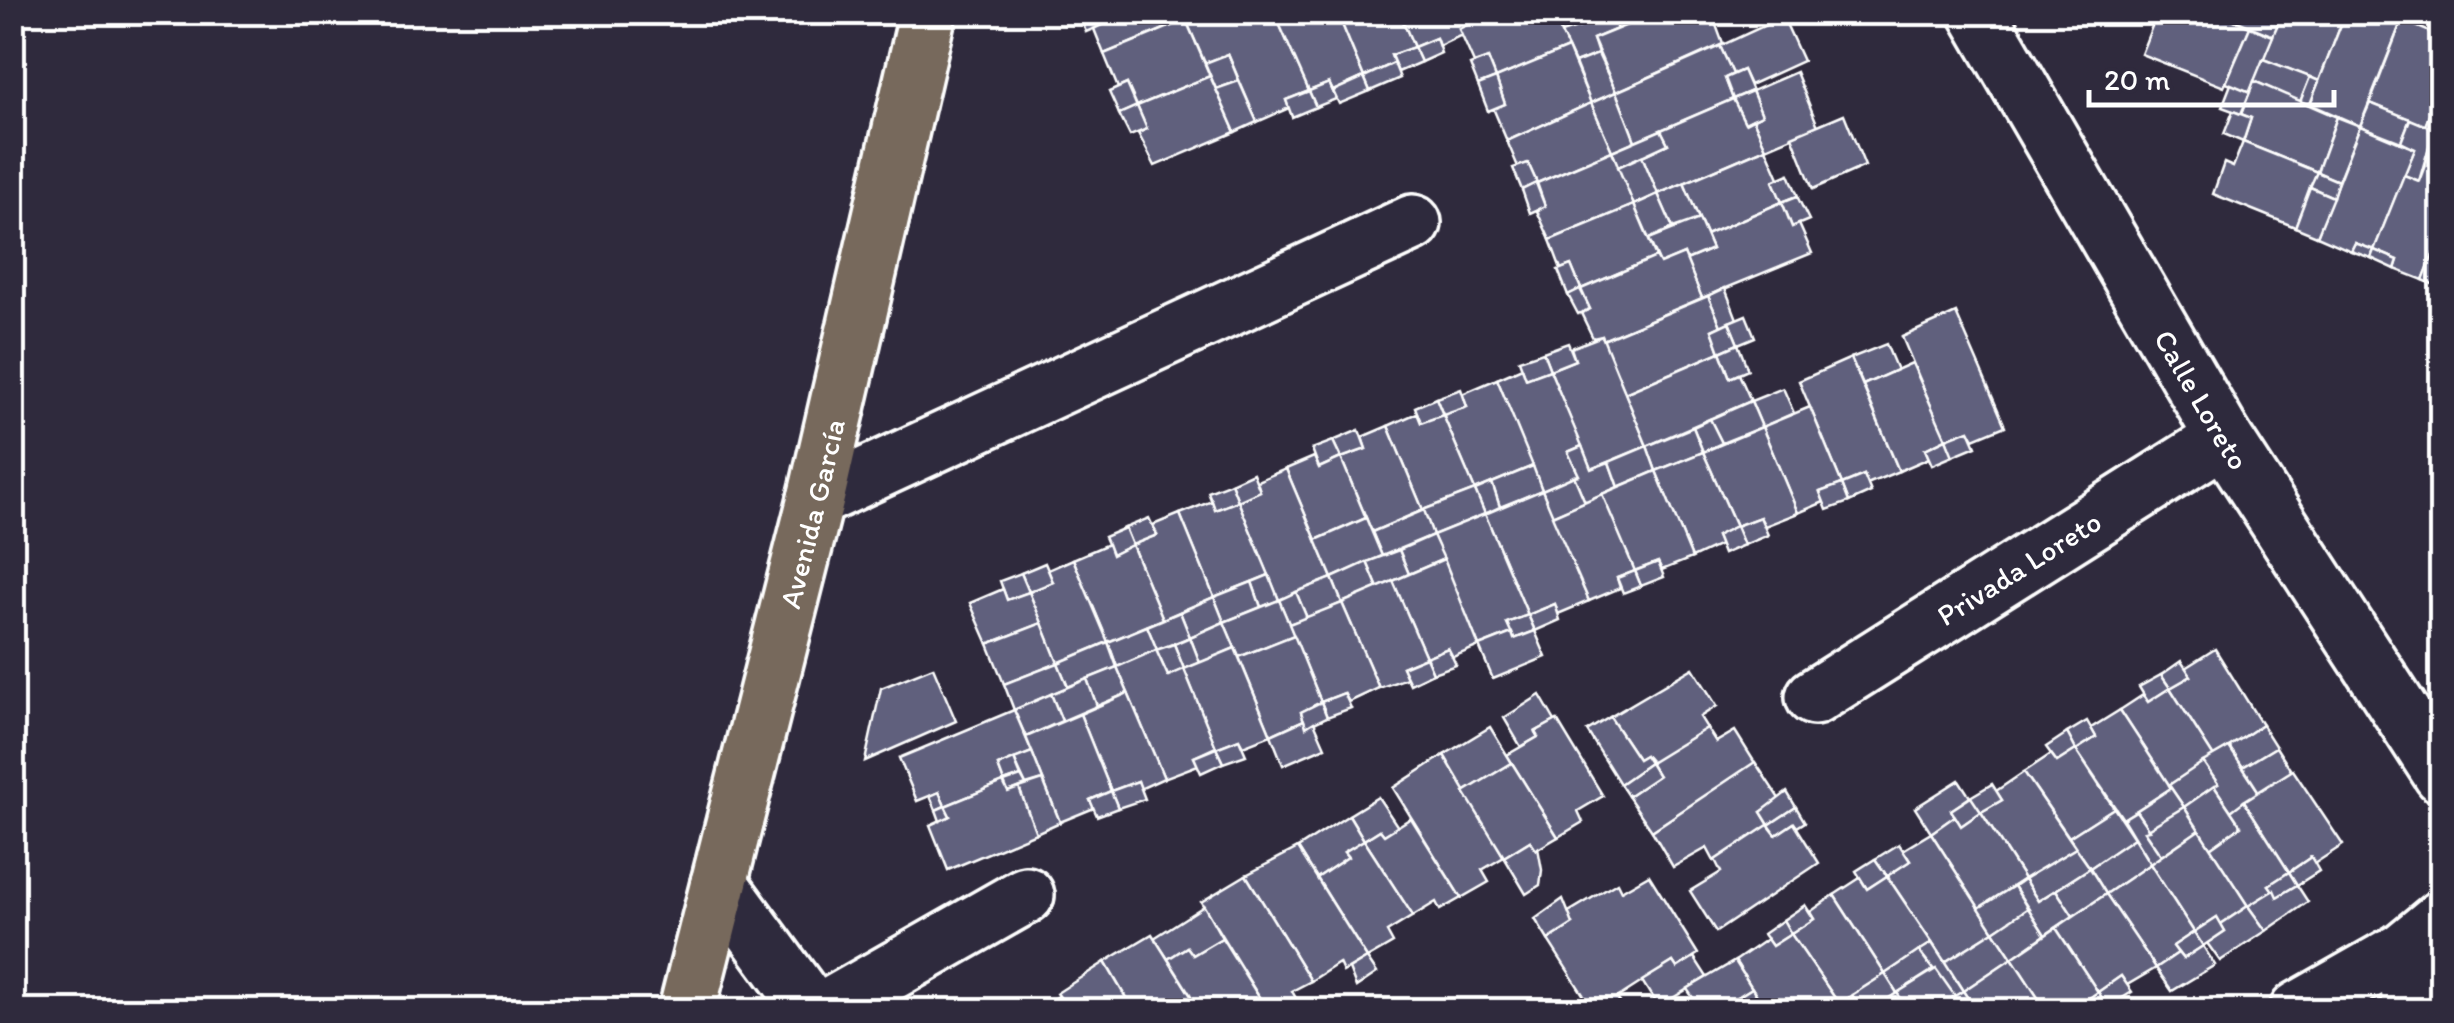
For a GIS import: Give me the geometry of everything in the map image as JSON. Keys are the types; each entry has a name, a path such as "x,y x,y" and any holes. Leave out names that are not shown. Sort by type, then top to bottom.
{"main road":[{"name":"Avenida García","path":"687,1010 816,499 928,12"}],"street":[{"name":"Calle Loreto","path":"1977,12 2224,438 2442,775"},
{"path":"816,499 1412,223"},
{"name":"Privada Loreto","path":"1814,696 2224,438"},
{"path":"718,883 812,1010"},
{"path":"824,1010 1026,896"},
{"path":"2298,1010 2422,935"},
{"path":"2412,1010 2422,935"}],"building":[{"path":"1078,12 1096,12 1102,25 1086,32"},
{"path":"1096,12 1183,12 1186,20 1104,54 1094,29 1102,25"},
{"path":"1206,12 1274,12 1309,91 1286,100 1289,108 1257,122 1228,54 1205,63 1186,20"},
{"path":"1274,12 1337,12 1364,77 1333,91 1329,83 1309,91"},
{"path":"1337,12 1399,12 1414,47 1391,55 1394,63 1364,77"},
{"path":"1399,12 1465,12 1470,23 1459,29 1462,35 1439,46 1436,38 1414,47"},
{"path":"1465,12 1494,12 1470,23"},
{"path":"1494,12 1553,12 1568,48 1496,78 1488,58 1474,63 1459,29"},
{"path":"1553,12 1581,12 1587,25 1561,33"},
{"path":"1581,12 1608,12 1585,21"},
{"path":"1610,12 1617,29 1593,39 1598,54 1575,63 1561,33"},
{"path":"1610,12 1659,12 1617,29"},
{"path":"1659,12 1700,12 1702,17 1712,14 1723,44 1616,92 1593,39"},
{"path":"2168,12 2216,12 2250,27 2224,87 2141,54 2156,16 2165,20"},
{"path":"2216,12 2283,12 2273,36"},
{"path":"2283,12 2346,12 2319,81 2263,59"},
{"path":"2346,12 2372,17 2374,12 2381,12 2402,20 2360,126 2310,104"},
{"path":"1783,17 1803,61 1750,85 1743,70 1733,74 1720,46"},
{"path":"1186,20 1210,76 1137,106 1127,84 1118,88 1104,54"},
{"path":"2402,20 2437,35 2434,43 2442,46 2442,83 2425,126 2370,103"},
{"path":"2250,27 2273,36 2250,92 2226,83"},
{"path":"1436,38 1441,53 1421,62 1414,47"},
{"path":"1720,46 1733,74 1725,78 1733,99 1635,141 1616,92"},
{"path":"1414,47 1421,62 1398,72 1391,55"},
{"path":"1568,48 1591,103 1507,141 1493,108 1505,104 1496,78"},
{"path":"1228,54 1239,81 1216,89 1205,63"},
{"path":"1598,54 1616,92 1591,103 1575,63"},
{"path":"1488,58 1496,78 1478,85 1470,65"},
{"path":"2263,59 2310,77 2300,102 2254,81"},
{"path":"1394,63 1400,78 1370,91 1364,77"},
{"path":"1743,70 1752,91 1733,99 1725,78"},
{"path":"1796,72 1818,126 1766,148 1753,119 1762,115 1752,91"},
{"path":"1210,76 1235,132 1155,166 1138,133 1147,129 1137,106"},
{"path":"1364,77 1370,91 1339,104 1333,91"},
{"path":"2310,77 2319,81 2310,104 2300,102"},
{"path":"1496,78 1505,104 1488,111 1478,85"},
{"path":"1239,81 1257,122 1235,132 1216,89"},
{"path":"2254,81 2337,117 2317,172 2243,142 2251,118 2241,114"},
{"path":"1329,83 1336,99 1316,107 1309,91"},
{"path":"2442,83 2442,132 2425,126"},
{"path":"1127,84 1137,107 1119,114 1109,92"},
{"path":"2231,84 2250,92 2241,114 2222,107"},
{"path":"1309,91 1316,107 1292,117 1286,100"},
{"path":"1752,91 1762,115 1745,123 1733,99"},
{"path":"1616,92 1635,141 1612,151 1591,103"},
{"path":"1733,99 1745,123 1753,119 1766,148 1658,194 1642,156 1668,144 1661,130"},
{"path":"1591,103 1612,151 1537,183 1528,163 1518,167 1507,141"},
{"path":"2370,103 2410,119 2401,142 2360,126"},
{"path":"1137,106 1147,129 1130,136 1119,114"},
{"path":"2233,111 2251,118 2243,142 2224,134"},
{"path":"1844,114 1865,166 1813,189 1792,136"},
{"path":"2337,117 2360,126 2338,181 2317,172"},
{"path":"2410,119 2434,129 2419,181 2404,175 2415,149 2401,142"},
{"path":"2360,126 2415,149 2374,250 2355,243 2351,251 2317,236"},
{"path":"2434,129 2442,132 2442,160 2427,155"},
{"path":"1661,130 1668,144 1618,167 1612,151"},
{"path":"2243,142 2317,172 2295,227 2213,194 2224,163 2233,167"},
{"path":"1766,148 1779,178 1773,181 1782,202 1706,235 1684,183"},
{"path":"1612,151 1634,205 1550,240 1537,211 1545,206 1537,183"},
{"path":"2429,155 2442,160 2442,233 2423,280 2395,269 2398,260 2374,250 2404,175 2419,181"},
{"path":"1642,156 1658,194 1634,205 1618,167"},
{"path":"1528,163 1537,183 1522,190 1513,168"},
{"path":"2317,172 2338,181 2333,197 2310,187"},
{"path":"1789,174 1798,196 1782,202 1773,181"},
{"path":"1536,183 1545,206 1530,213 1522,190"},
{"path":"1684,183 1699,219 1673,228 1658,194"},
{"path":"2310,187 2333,197 2317,236 2295,227"},
{"path":"1658,194 1673,228 1649,239 1634,205"},
{"path":"1797,196 1809,220 1792,227 1782,202"},
{"path":"1782,202 1792,227 1799,224 1812,253 1702,298 1686,260 1712,249 1706,235"},
{"path":"1634,205 1656,257 1581,289 1571,265 1561,269 1550,240"},
{"path":"1699,219 1712,249 1686,260 1684,254 1660,264 1649,239"},
{"path":"2442,233 2442,288 2423,280"},
{"path":"2355,243 2374,250 2371,258 2351,251"},
{"path":"2374,250 2398,260 2395,269 2371,258"},
{"path":"1684,254 1702,298 1603,340 1602,336 1593,338 1581,313 1590,309 1581,289 1656,257 1660,264"},
{"path":"1571,265 1581,289 1568,295 1558,270"},
{"path":"1725,288 1737,319 1721,326 1708,296"},
{"path":"1580,289 1590,309 1578,314 1568,295"},
{"path":"1708,296 1721,326 1712,330 1720,352 1625,393 1603,340"},
{"path":"1956,313 2005,426 1974,439 1969,430 1945,439 1902,337"},
{"path":"1746,315 1755,337 1738,344 1729,322"},
{"path":"1729,322 1738,344 1720,352 1712,330"},
{"path":"1602,336 1647,446 1591,469 1550,370 1575,360 1571,348"},
{"path":"1568,343 1575,360 1550,370 1543,352"},
{"path":"1738,344 1748,370 1730,378 1720,352"},
{"path":"1886,344 1897,370 1863,385 1851,358"},
{"path":"1543,352 1550,370 1526,379 1519,360"},
{"path":"1720,352 1730,378 1739,374 1751,401 1647,446 1625,393"},
{"path":"1851,358 1899,471 1867,484 1864,475 1842,484 1799,381"},
{"path":"1912,363 1946,439 1925,449 1929,458 1899,471 1863,385"},
{"path":"1522,368 1526,379 1550,370 1582,446 1568,452 1579,475 1542,490 1497,379"},
{"path":"1497,379 1533,466 1475,490 1443,415 1467,407 1462,394"},
{"path":"1783,388 1794,413 1762,427 1751,401"},
{"path":"1461,389 1467,407 1443,415 1436,398"},
{"path":"1436,398 1443,415 1421,423 1415,407"},
{"path":"1751,401 1762,427 1722,443 1710,419"},
{"path":"1810,407 1842,484 1820,492 1824,502 1798,513 1762,427"},
{"path":"1417,413 1421,423 1443,415 1475,490 1423,510 1388,426"},
{"path":"1710,419 1722,443 1703,452 1693,427"},
{"path":"1388,426 1423,510 1372,532 1341,458 1366,449 1362,437"},
{"path":"1693,427 1703,452 1656,471 1647,446"},
{"path":"1762,427 1798,513 1765,526 1760,517 1736,526 1703,452"},
{"path":"1359,430 1366,449 1341,458 1333,441"},
{"path":"1969,430 1976,446 1952,456 1946,439"},
{"path":"1946,439 1953,456 1932,465 1925,449"},
{"path":"1333,441 1341,458 1319,468 1312,449"},
{"path":"1582,446 1591,469 1609,462 1618,487 1585,502 1574,476 1579,475 1568,452"},
{"path":"1647,446 1656,471 1618,487 1609,462"},
{"path":"1703,452 1736,526 1716,536 1720,545 1692,558 1656,471"},
{"path":"1314,457 1319,468 1341,458 1366,518 1316,540 1286,469"},
{"path":"1533,466 1542,490 1500,507 1492,483"},
{"path":"1286,469 1332,578 1279,600 1238,501 1260,491 1257,481"},
{"path":"1656,471 1692,558 1662,570 1658,562 1634,571 1602,494"},
{"path":"1253,473 1260,491 1238,501 1231,483"},
{"path":"1864,475 1871,492 1849,502 1842,484"},
{"path":"1574,476 1585,502 1552,516 1542,490"},
{"path":"1231,483 1238,501 1215,510 1208,492"},
{"path":"1492,483 1500,507 1485,514 1475,490"},
{"path":"1842,484 1849,502 1827,510 1820,492"},
{"path":"1475,490 1485,514 1433,535 1423,510"},
{"path":"1542,490 1589,601 1558,614 1555,604 1528,615 1485,514"},
{"path":"1602,494 1635,571 1617,578 1620,588 1589,601 1552,516"},
{"path":"1212,501 1215,510 1238,501 1269,575 1214,597 1180,514"},
{"path":"1424,510 1433,535 1382,556 1372,532"},
{"path":"1180,514 1214,597 1163,619 1132,545 1157,535 1153,525"},
{"path":"1485,514 1528,615 1507,623 1512,633 1479,646 1433,535"},
{"path":"1760,517 1768,535 1744,545 1736,526"},
{"path":"1149,518 1157,535 1132,545 1125,528"},
{"path":"1366,518 1382,556 1332,578 1316,540"},
{"path":"1736,526 1744,545 1723,554 1716,536"},
{"path":"1125,528 1132,545 1112,555 1104,537"},
{"path":"1433,535 1444,559 1409,574 1399,550"},
{"path":"2442,542 2442,585 2431,569"},
{"path":"1108,544 1112,555 1132,545 1163,619 1108,642 1073,559"},
{"path":"1399,550 1409,574 1378,588 1367,562"},
{"path":"1073,559 1108,642 1058,663 1029,592 1053,582 1048,570"},
{"path":"1444,559 1479,646 1453,657 1448,648 1426,657 1393,581"},
{"path":"1367,562 1378,588 1342,603 1332,578"},
{"path":"1658,562 1664,577 1641,586 1635,571"},
{"path":"1045,563 1053,582 1029,592 1021,573"},
{"path":"1635,571 1641,586 1623,593 1617,578"},
{"path":"1021,573 1029,592 1007,600 1000,581"},
{"path":"1269,575 1279,600 1261,607 1252,582"},
{"path":"1332,578 1342,603 1307,618 1296,592"},
{"path":"1393,581 1426,657 1402,667 1407,678 1379,688 1342,603"},
{"path":"1252,582 1261,607 1224,622 1214,597"},
{"path":"1003,589 1007,600 1029,592 1042,623 988,644 970,603"},
{"path":"1296,592 1307,618 1289,624 1279,600"},
{"path":"1214,597 1224,622 1190,637 1180,612"},
{"path":"1279,600 1294,635 1239,657 1224,622"},
{"path":"1342,603 1379,688 1349,702 1344,693 1321,702 1289,624"},
{"path":"1555,604 1560,620 1535,631 1528,615"},
{"path":"1180,612 1190,637 1157,650 1147,626"},
{"path":"1528,615 1535,631 1514,639 1507,623"},
{"path":"1224,622 1235,648 1200,663 1190,637"},
{"path":"1042,623 1058,663 1004,684 988,644"},
{"path":"1147,626 1157,650 1117,667 1108,642"},
{"path":"1535,631 1546,657 1493,679 1479,646 1512,633 1514,639"},
{"path":"1294,635 1321,702 1301,712 1304,720 1271,735 1239,657"},
{"path":"1190,637 1200,663 1184,669 1174,644"},
{"path":"1108,642 1117,667 1068,687 1058,663"},
{"path":"1174,644 1184,669 1168,676 1156,650"},
{"path":"1235,648 1271,735 1243,746 1239,739 1216,748 1184,669"},
{"path":"1448,648 1456,665 1433,673 1426,657"},
{"path":"2215,649 2262,725 2214,757 2170,688 2191,676 2185,668"},
{"path":"1156,650 1168,676 1184,669 1216,747 1194,757 1198,765 1164,778 1117,667"},
{"path":"1426,657 1433,673 1410,684 1402,667"},
{"path":"2181,661 2191,676 2170,688 2161,675"},
{"path":"1058,663 1068,687 1014,710 1004,684"},
{"path":"933,667 956,721 865,761 881,688"},
{"path":"1117,667 1128,693 1097,706 1087,679"},
{"path":"1693,668 1717,706 1700,717 1707,728 1652,763 1645,755 1638,759 1610,717"},
{"path":"2161,675 2170,688 2148,702 2139,687"},
{"path":"1087,679 1097,706 1062,721 1051,694"},
{"path":"2170,688 2214,757 2169,785 2120,710 2143,695 2148,702"},
{"path":"1128,693 1164,778 1140,789 1138,781 1111,791 1080,714"},
{"path":"1344,693 1351,708 1327,717 1321,702"},
{"path":"1051,694 1062,721 1026,737 1014,710"},
{"path":"1540,695 1555,721 1535,732 1538,737 1521,747 1504,718"},
{"path":"1321,702 1327,717 1306,727 1301,712"},
{"path":"1014,710 1032,752 998,766 1004,782 945,806 939,792 917,801 899,758"},
{"path":"2120,710 2171,788 2123,819 2076,750 2096,737 2091,728"},
{"path":"1080,714 1111,791 1090,800 1094,808 1060,822 1026,737"},
{"path":"1610,717 1638,759 1645,755 1650,763 1620,784 1587,731"},
{"path":"1304,720 1306,727 1314,722 1325,747 1283,765 1271,735"},
{"path":"1557,720 1603,796 1578,811 1583,822 1558,837 1507,755 1538,737 1535,732"},
{"path":"2087,721 2096,737 2076,750 2067,733"},
{"path":"2262,725 2276,747 2243,767 2229,747"},
{"path":"1490,727 1512,763 1464,792 1444,755"},
{"path":"1707,728 1716,742 1735,731 1755,763 1652,831 1628,796 1658,776 1650,763"},
{"path":"2067,733 2076,750 2057,762 2046,747"},
{"path":"1239,739 1246,755 1223,763 1216,748"},
{"path":"2229,747 2259,792 2231,811 2203,762"},
{"path":"2276,747 2292,772 2259,792 2243,767"},
{"path":"1216,748 1223,763 1201,773 1194,757"},
{"path":"2076,750 2114,808 2069,837 2024,772 2051,754 2057,762"},
{"path":"1032,752 1043,780 1026,785 1014,759"},
{"path":"1444,755 1504,857 1482,870 1489,882 1461,898 1393,788"},
{"path":"1014,759 1021,776 1004,782 998,766"},
{"path":"1755,762 1780,800 1761,812 1769,825 1714,861 1707,848 1673,867 1652,831"},
{"path":"2203,762 2218,784 2184,807 2169,785"},
{"path":"1512,763 1558,837 1536,850 1530,841 1504,857 1464,792"},
{"path":"1650,763 1658,776 1628,796 1620,784"},
{"path":"2293,770 2343,845 2314,864 2311,857 2289,872 2244,801"},
{"path":"2024,772 2076,848 2024,879 1981,812 2002,800 1996,791"},
{"path":"1021,776 1026,785 1008,792 1004,782"},
{"path":"1043,780 1060,822 1036,833 1019,788"},
{"path":"1959,780 1970,797 1951,810 1955,816 1931,833 1915,808"},
{"path":"1138,781 1145,799 1118,808 1111,791"},
{"path":"1003,782 1008,792 1019,788 1036,833 948,870 930,825 950,816 945,806"},
{"path":"1992,784 2002,800 1981,812 1970,797"},
{"path":"2214,786 2241,826 2210,848 2184,807"},
{"path":"2171,788 2184,807 2149,830 2136,811"},
{"path":"1111,791 1118,808 1097,816 1090,800"},
{"path":"939,792 945,806 936,810 930,796"},
{"path":"1787,792 1796,807 1769,825 1761,812"},
{"path":"1378,797 1398,827 1384,835 1380,830 1364,840 1349,815"},
{"path":"1971,797 1981,812 1961,826 1951,810"},
{"path":"2244,801 2289,872 2269,885 2274,890 2248,906 2210,848 2241,826 2231,811"},
{"path":"945,806 950,816 940,821 936,810"},
{"path":"1796,807 1805,822 1797,827 1794,823 1776,835 1769,825"},
{"path":"2184,807 2199,830 2161,856 2144,831"},
{"path":"2114,808 2134,838 2090,868 2069,837"},
{"path":"2136,811 2161,856 2150,864 2123,819"},
{"path":"1981,812 2024,879 1979,908 1931,833 1955,816 1961,826"},
{"path":"1349,815 1364,840 1344,852 1348,857 1317,878 1298,848"},
{"path":"1411,818 1461,898 1440,910 1436,902 1413,916 1364,840 1380,830 1384,835"},
{"path":"1794,823 1819,863 1716,932 1690,891 1721,872 1715,860 1768,825 1776,835"},
{"path":"2199,830 2248,906 2221,924 2217,917 2194,932 2150,864"},
{"path":"1931,833 1994,931 1945,962 1887,876 1910,861 1903,850"},
{"path":"2134,838 2150,864 2106,894 2090,868"},
{"path":"1364,840 1413,916 1387,932 1393,943 1367,958 1317,878 1348,857 1344,852"},
{"path":"1530,841 1538,848 1542,870 1540,885 1526,894 1504,857"},
{"path":"1899,844 1910,861 1887,876 1875,859"},
{"path":"1298,848 1367,958 1343,972 1339,963 1311,981 1246,875"},
{"path":"2076,848 2090,868 2038,901 2024,879"},
{"path":"2311,857 2319,871 2297,885 2289,872"},
{"path":"1875,859 1887,876 1867,889 1856,871"},
{"path":"2150,864 2194,932 2173,946 2178,953 2156,968 2106,894"},
{"path":"2090,868 2106,894 2073,916 2056,890"},
{"path":"2289,872 2297,885 2277,897 2269,885"},
{"path":"1246,875 1311,981 1292,991 1298,1002 1282,1010 1267,1010 1201,902"},
{"path":"1649,875 1698,954 1677,968 1673,962 1617,998 1623,1007 1593,1010 1548,940 1573,924 1567,913 1617,883 1621,891"},
{"path":"1887,876 1932,943 1885,974 1834,895 1860,878 1867,889"},
{"path":"2024,879 2038,901 2056,890 2073,916 2045,935 2014,886"},
{"path":"2297,885 2308,902 2266,931 2248,906 2274,890 2277,897"},
{"path":"2014,886 2028,909 1994,931 1979,908"},
{"path":"2106,894 2156,968 2127,985 2121,976 2098,992 2056,928"},
{"path":"1834,895 1885,974 1839,1004 1791,934 1814,919 1810,912"},
{"path":"1563,899 1573,924 1548,940 1535,919"},
{"path":"1805,905 1814,919 1791,934 1783,920"},
{"path":"1204,906 1222,938 1193,955 1187,947 1168,959 1154,938"},
{"path":"2248,906 2266,931 2220,961 2207,943 2225,931 2221,924"},
{"path":"2028,908 2045,935 2012,958 1994,931"},
{"path":"2217,917 2225,931 2203,946 2194,932"},
{"path":"1783,920 1791,934 1772,946 1763,934"},
{"path":"2056,928 2098,992 2078,1006 2081,1010 2046,1010 2012,958"},
{"path":"1994,931 2012,958 1963,991 1945,962"},
{"path":"2194,932 2203,946 2183,959 2173,946"},
{"path":"1152,934 1200,1010 1133,1010 1105,962"},
{"path":"1791,934 1839,1004 1829,1010 1766,1010 1735,961 1767,939 1772,946"},
{"path":"1222,938 1267,1010 1200,1010 1168,959 1187,947 1193,955"},
{"path":"1932,943 1963,991 1955,996 1919,951"},
{"path":"2203,946 2215,965 2172,991 2156,968 2178,953 2183,959"},
{"path":"1919,951 1933,970 1897,993 1885,974"},
{"path":"1694,957 1707,977 1658,1007 1642,981 1673,962 1677,968"},
{"path":"1367,958 1377,973 1356,987 1349,969"},
{"path":"2012,958 2046,1010 1976,1010 1963,991"},
{"path":"1735,961 1752,988 1717,1010 1701,1010 1687,989"},
{"path":"1105,962 1133,1010 1068,1010 1057,993"},
{"path":"1936,969 1955,996 1934,1010 1909,1010 1897,993"},
{"path":"1885,974 1897,993 1871,1010 1861,1010 1852,995"},
{"path":"2121,976 2132,992 2108,1007 2098,992"},
{"path":"1752,988 1766,1010 1717,1010"},
{"path":"1963,991 1976,1010 1934,1010 1955,996"},
{"path":"2098,992 2108,1007 2081,1010 2078,1006"},
{"path":"1897,993 1909,1010 1871,1010"},
{"path":"1852,995 1861,1010 1829,1010 1839,1004"},
{"path":"1059,996 1068,1010 1036,1010"}]}
